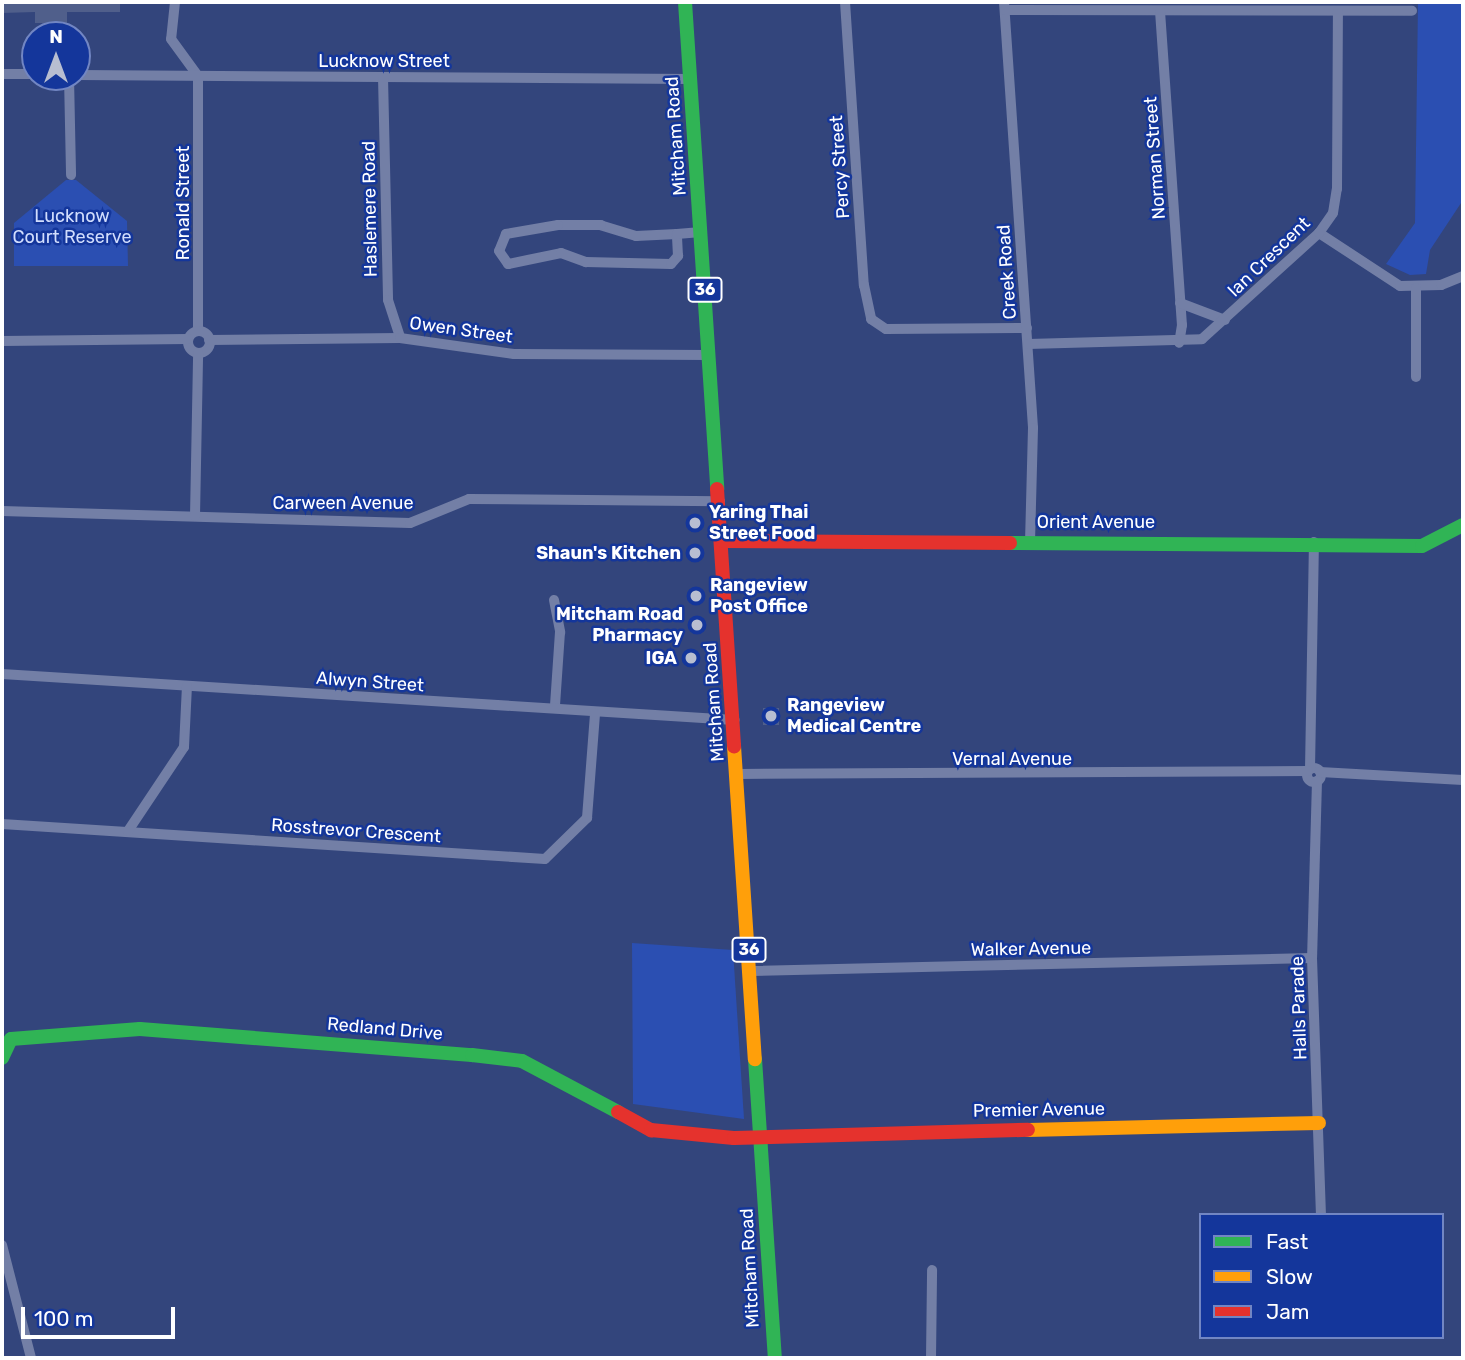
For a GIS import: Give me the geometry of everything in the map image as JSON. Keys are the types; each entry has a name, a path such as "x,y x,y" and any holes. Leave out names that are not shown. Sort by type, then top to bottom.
{"street":[{"path":"175,2 171,39 198,76"},
{"name":"Mitcham Road","path":"685,2 735,720 775,1358"},
{"name":"Percy Street","path":"845,2 864,285 878,327 1027,328"},
{"path":"1005,6 1412,11"},
{"name":"Creek Road","path":"1005,6 1028,344 1030,540"},
{"name":"Norman Street","path":"1160,10 1180,303 1179,343"},
{"name":"Ian Crescent","path":"1028,344 1179,343 1202,339 1320,233 1333,213 1337,189 1338,11"},
{"path":"2,74 21,75"},
{"name":"Lucknow Street","path":"91,75 691,79"},
{"name":"Ronald Street","path":"198,76 198,331"},
{"name":"Haslemere Road","path":"383,77 388,300 400,338"},
{"path":"69,91 71,175"},
{"path":"677,234 678,256 671,264 586,262 561,253 509,264 499,256 506,234 558,225 601,225 636,236 701,232"},
{"path":"1320,233 1386,279 1416,288 1463,276"},
{"path":"1416,288 1416,377"},
{"path":"1180,303 1225,320"},
{"path":"2,341 188,339 198,331 209,340 198,352"},
{"name":"Owen Street","path":"209,340 400,338 514,354 709,355"},
{"path":"188,339 198,352 195,516"},
{"name":"Carween Avenue","path":"2,510 410,523 469,499 720,501"},
{"name":"Orient Avenue","path":"723,541 1314,542 1422,546 1463,525"},
{"name":"Halls Parade","path":"1314,542 1312,958 1321,1213"},
{"path":"554,600 560,632 555,706"},
{"name":"Alwyn Street","path":"2,674 555,706 595,713 735,720"},
{"path":"128,831 184,747 187,686"},
{"name":"Rosstrevor Crescent","path":"2,824 545,859 587,818 595,713"},
{"name":"Vernal Avenue","path":"738,774 1314,775 1463,780"},
{"name":"Walker Avenue","path":"750,971 1312,958"},
{"name":"Redland Drive","path":"2,1058 11,1039 140,1028 472,1055 522,1061 651,1130 761,1136"},
{"name":"Premier Avenue","path":"761,1136 1318,1123"},
{"path":"2,1245 32,1358"},
{"path":"931,1358 932,1270"}],"green space":[{"path":"1418,2 1463,2 1463,200 1430,250 1426,274 1410,275 1386,264 1415,223"},
{"name":"Lucknow Court Reserve","path":"66,180 76,180 127,221 128,266 14,266 14,223"},
{"path":"632,943 733,950 744,1119 633,1104"}],"building":[{"path":"2,2 120,2 120,12 67,12 67,21 35,21 35,12 2,13"},
{"name":"Rangeview Medical Centre","path":"763,708 779,708 779,725 763,725"}],"traffic: fast":[{"path":"685,2 717,489"},
{"path":"1010,543 1422,546 1463,525"},
{"path":"2,1058 11,1039 140,1029 472,1055 522,1061 618,1112"},
{"path":"755,1059 775,1358"}],"traffic: slow":[{"path":"734,746 755,1059"},
{"path":"1028,1130 1319,1123"}],"traffic: jam":[{"path":"717,489 734,746"},
{"path":"723,541 1010,543"},
{"path":"618,1112 651,1130 734,1138 1028,1130"}],"place":[{"name":"Yaring Thai Street Food","path":"695,523"},
{"name":"Shaun's Kitchen","path":"695,553"},
{"name":"Rangeview Post Office","path":"696,596"},
{"name":"Mitcham Road Pharmacy","path":"697,625"},
{"name":"IGA","path":"691,658"},
{"name":"Rangeview Medical Centre","path":"771,716"}]}
